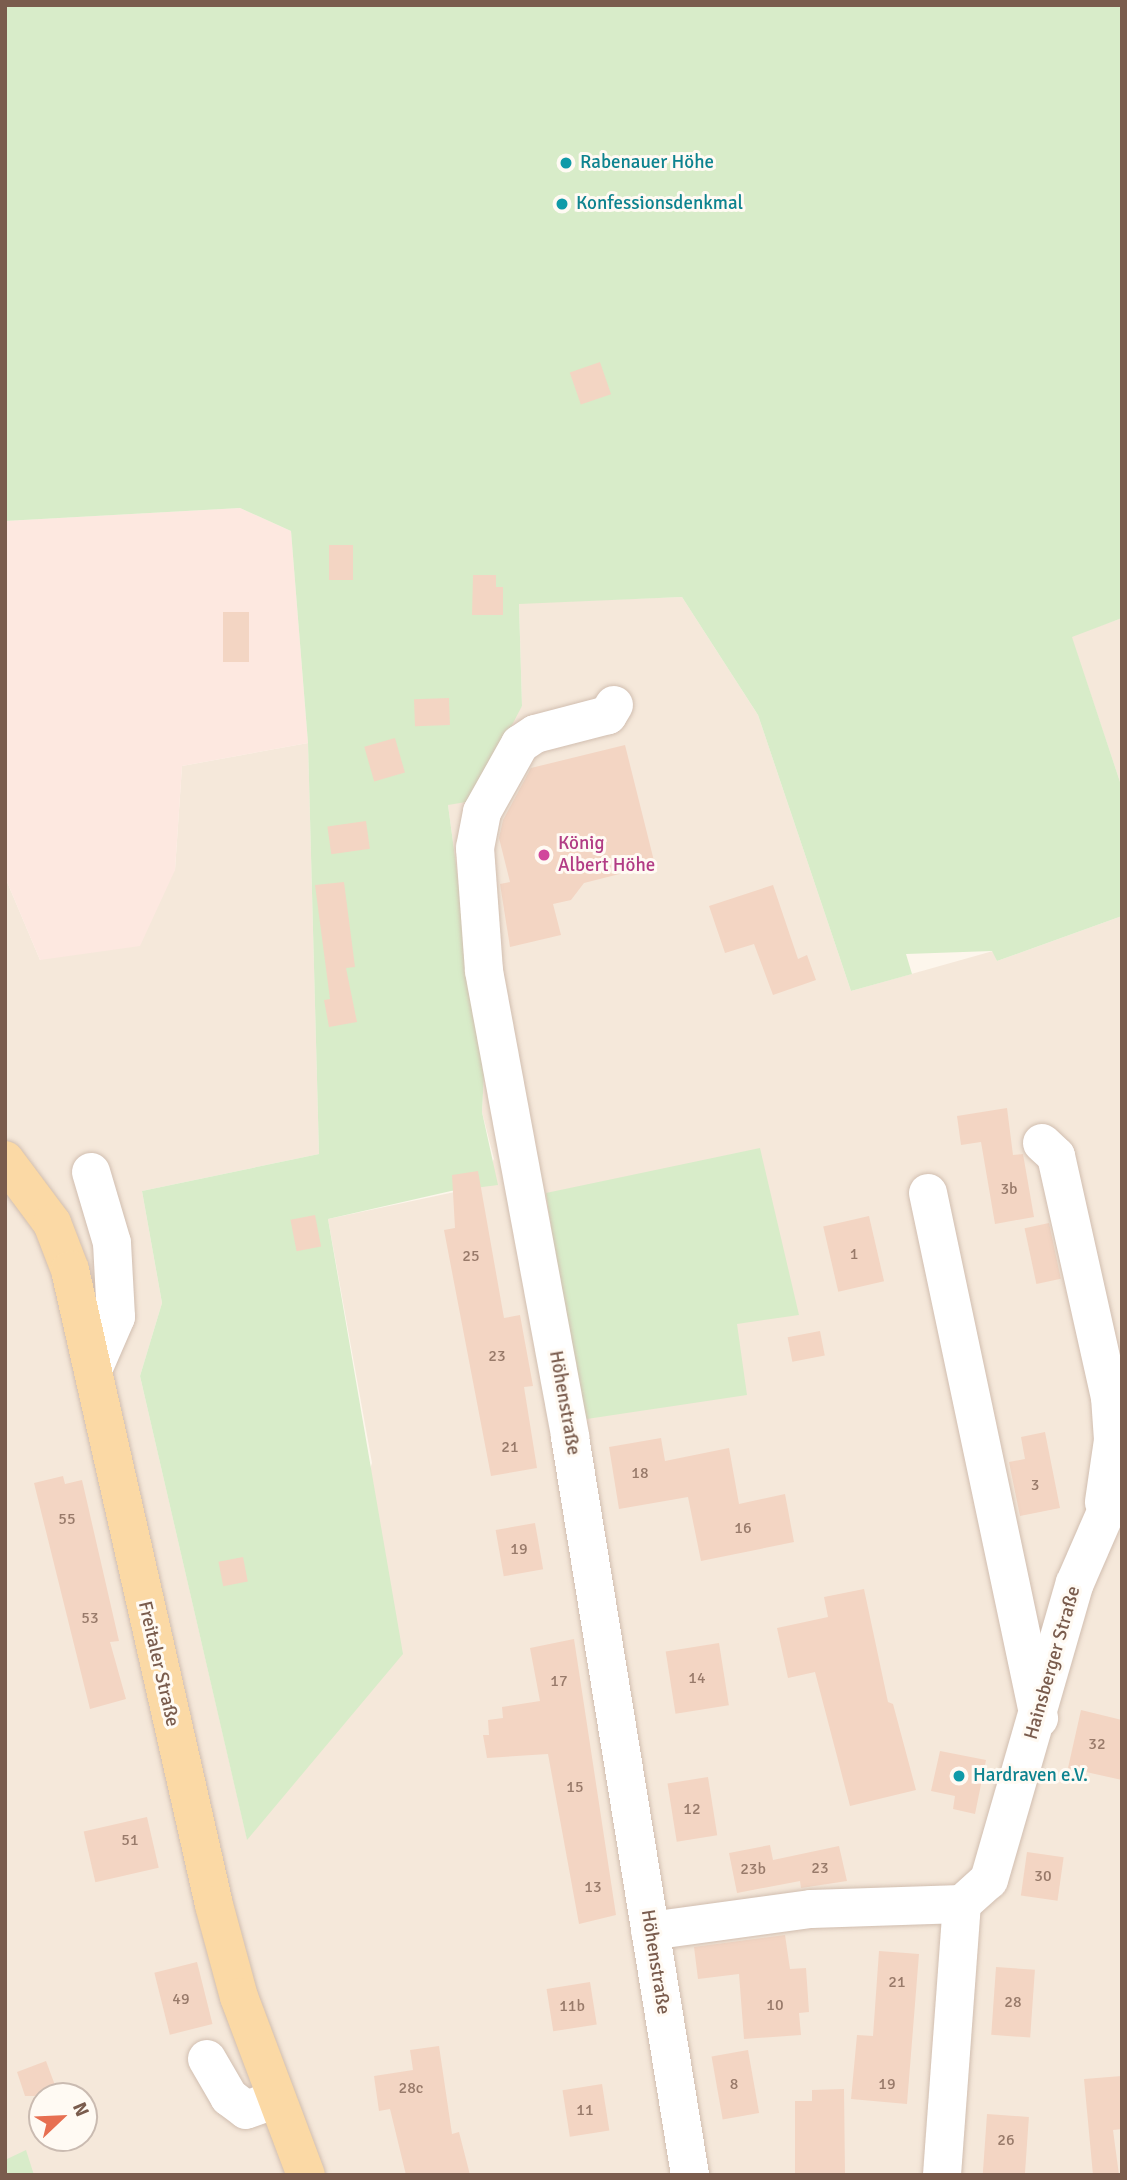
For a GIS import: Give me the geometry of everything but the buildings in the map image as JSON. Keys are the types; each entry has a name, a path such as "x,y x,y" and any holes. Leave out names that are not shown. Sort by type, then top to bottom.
{"main road":[{"name":"Freitaler Straße","path":"5,1160 52,1223 70,1270 214,1905 239,1997 275,2099 306,2175"}],"street":[{"name":"Höhenstraße","path":"614,705 608,715 534,734 520,744 482,812 475,848 482,957 518,1167 528,1195 568,1423 690,2175"},
{"path":"1042,1143 1056,1156 1110,1397 1113,1440 1099,1523"},
{"path":"91,1172 112,1243 116,1317 93,1370"},
{"path":"928,1193 1039,1718"},
{"path":"1099,1523 1122,1475"},
{"name":"Hainsberger Straße","path":"962,1904 989,1880 1039,1718 1075,1583 1099,1523"},
{"path":"650,1931 811,1909 962,1904 942,2175"},
{"path":"207,2059 229,2096 246,2110 275,2099"}],"shaded area":[{"path":"240,508 291,531 308,743 182,766 175,870 140,946 40,960 5,877 5,521"},
{"path":"682,597 758,715 851,991 993,951 997,961 1122,916 1122,2175 5,2175 5,877 40,960 175,870 182,766 308,743 319,1154 142,1191 162,1303 140,1376 247,1839 372,1463 328,1219 478,1187 494,1159 482,1112 484,1074 448,805 522,706 519,603"},
{"path":"1122,618 1122,788 1071,636"}],"green space":[{"path":"5,5 1122,5 1122,618 1072,637 1122,788 1122,916 997,961 992,951 906,954 912,974 851,991 758,715 682,597 519,604 522,706 472,801 448,805 484,1074 482,1112 498,1185 451,1191 328,1219 403,1654 247,1840 140,1376 162,1303 142,1191 319,1154 308,743 291,531 240,508 5,521"},
{"path":"760,1148 799,1315 737,1324 747,1395 580,1420 546,1193"},
{"path":"26,2150 34,2175 5,2175 5,2160"}],"place":[{"name":"Rabenauer Höhe","path":"566,163"},
{"name":"Konfessionsdenkmal","path":"562,204"},
{"name":"König Albert Höhe","path":"544,855"},
{"name":"Hardraven e.V.","path":"959,1776"}]}
